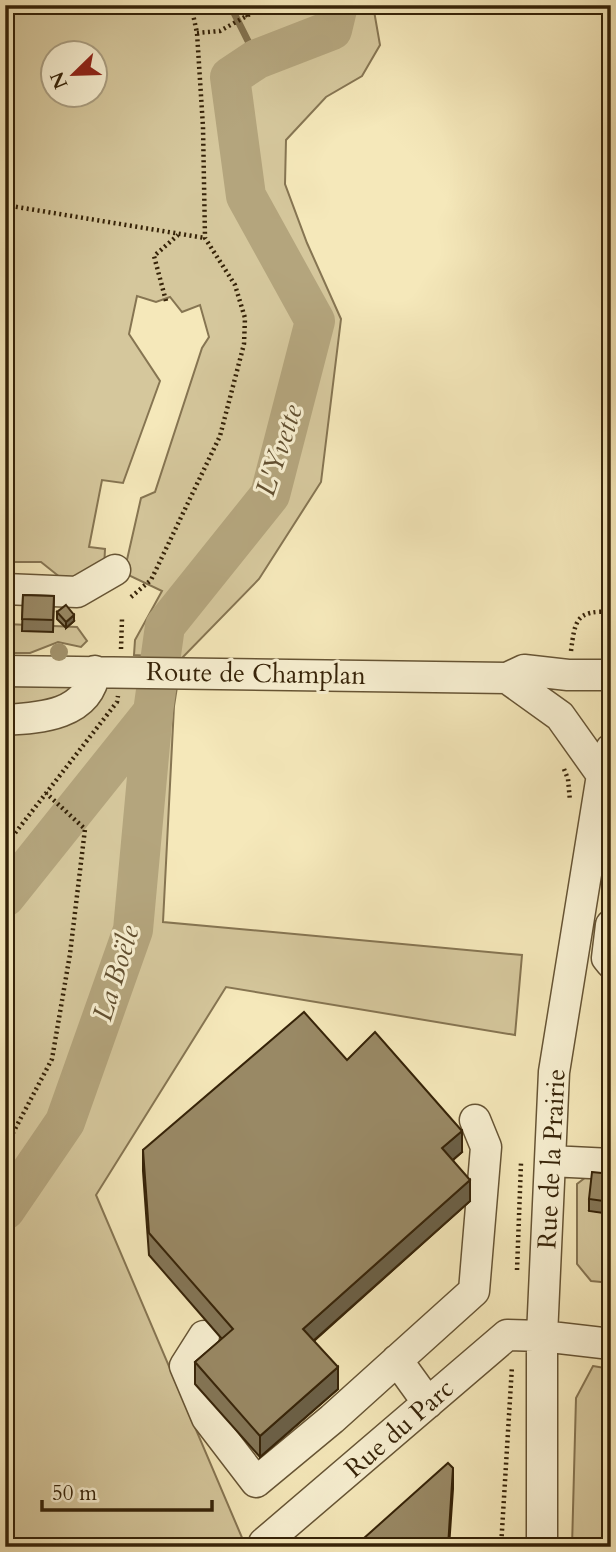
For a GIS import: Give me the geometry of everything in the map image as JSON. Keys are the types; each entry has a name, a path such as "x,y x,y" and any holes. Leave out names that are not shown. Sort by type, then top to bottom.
{"street":[{"path":"5,589 77,592 114,570"},
{"name":"Route de Champlan","path":"5,671 507,678 524,670 568,675 611,675"},
{"path":"5,720 38,718 69,709 107,671"},
{"path":"507,678 560,716 607,762"},
{"name":"Rue de la Prairie","path":"542,1547 542,1336 554,1072 607,762"},
{"path":"611,925 607,958 611,963"},
{"path":"204,1336 185,1366 207,1418 256,1482 332,1419 474,1291 486,1147 475,1120"},
{"path":"550,1161 611,1164"},
{"name":"Rue du Parc","path":"265,1545 507,1335 611,1344"},
{"path":"397,1360 428,1403"}],"path":[{"path":"131,597 151,580 220,436 244,344 244,318 235,285 205,238 203,127 197,33 191,5"},
{"path":"243,5 248,17"},
{"path":"197,33 220,31 266,5"},
{"path":"5,205 205,238"},
{"path":"166,301 154,256 179,234"},
{"path":"568,675 574,632 579,619 585,613 593,611 611,612"},
{"path":"5,846 117,702 107,671"},
{"path":"5,1148 52,1059 70,954 85,829 46,793"}],"shaded area":[{"path":"5,5 373,5 380,45 362,76 326,97 286,140 285,184 307,243 341,319 321,482 259,579 182,658 134,655 135,640 162,591 124,573 141,498 155,492 202,348 209,337 200,305 182,312 170,297 156,302 137,296 129,334 160,381 123,483 102,480 89,547 105,549 104,569 66,582 41,562 5,562"},
{"path":"5,624 77,627 87,641 81,647 58,642 30,653 5,653"},
{"path":"5,686 177,687 163,922 522,955 515,1035 226,987 96,1195 246,1547 5,1547"},
{"path":"586,1177 611,1179 589,1210 611,1214 611,1283 591,1281 577,1264 577,1184"},
{"path":"593,1366 611,1369 611,1547 572,1547 576,1398"}],"building":[{"path":"23,595 54,596 53,620 22,619"},
{"path":"66,605 74,615 66,622 57,612"},
{"path":"304,1012 347,1060 375,1032 462,1131 442,1148 470,1180 303,1329 338,1367 260,1436 195,1362 233,1329 149,1233 143,1150"},
{"path":"592,1172 611,1174 611,1202 589,1199"},
{"path":"448,1463 453,1468 448,1547 354,1547"}],"waterway":[{"path":"230,5 257,59"},
{"name":"L'Yvette","path":"5,1210 65,1122 133,930 153,712 165,626 270,495 315,321 246,196 230,77 257,59 332,30 338,5"},
{"name":"L'Yvette","path":"5,897 153,712"}],"water label":[{"name":"La Boële","path":"115,973"}]}
